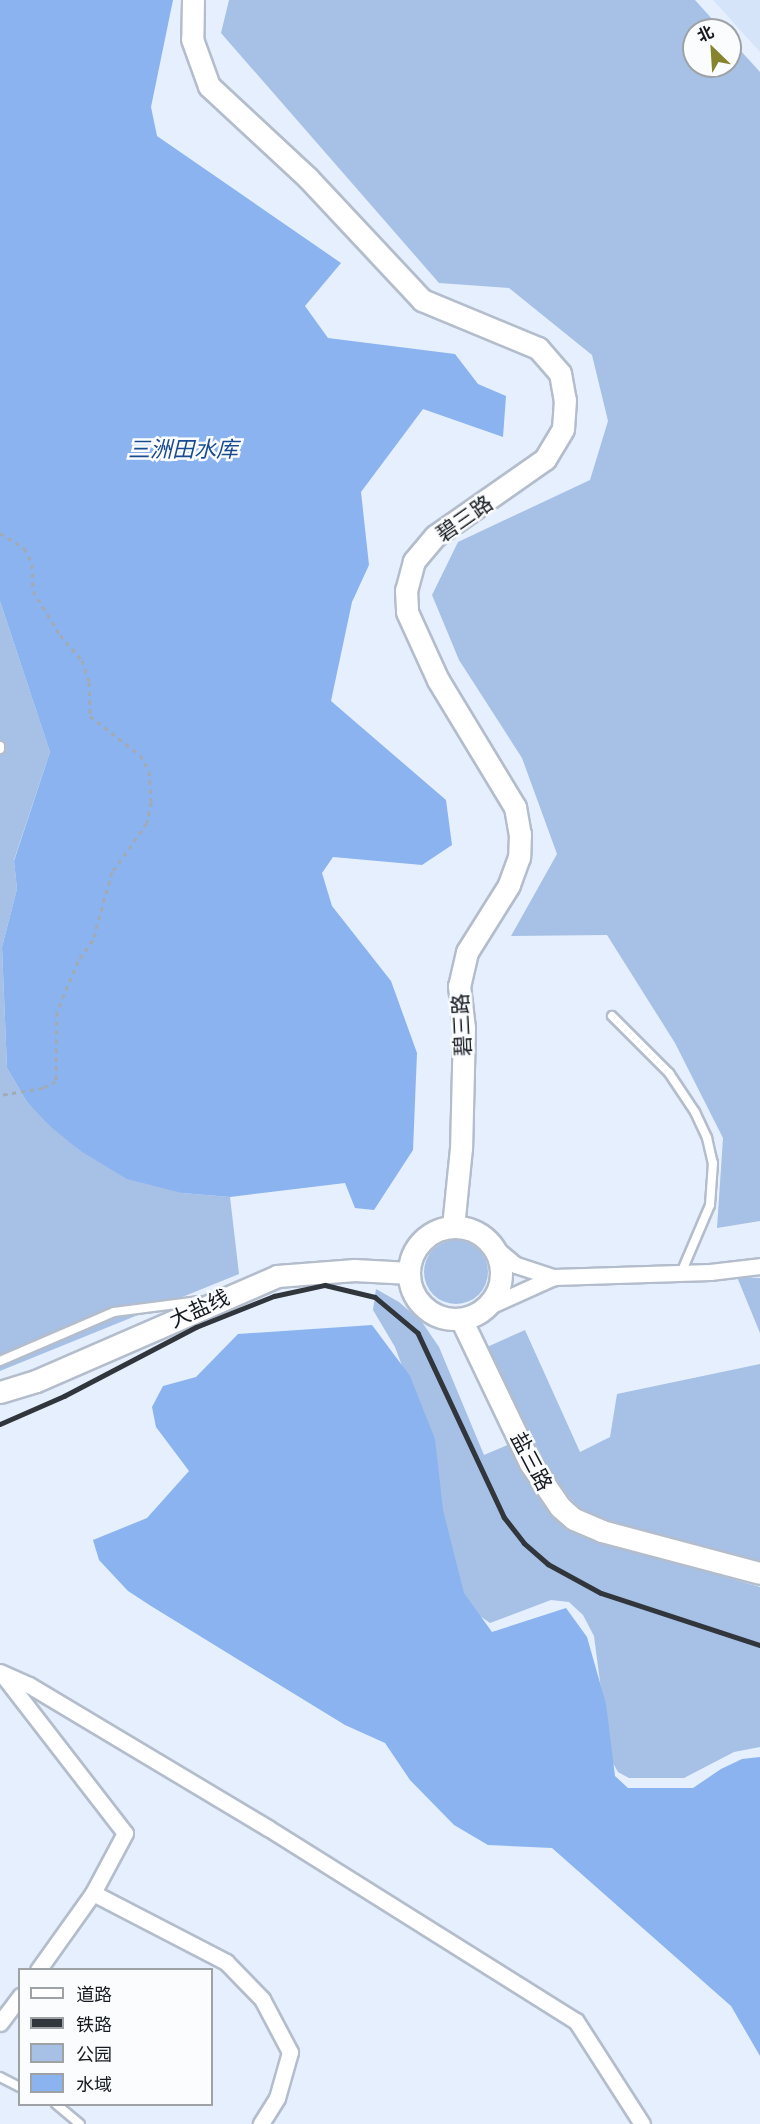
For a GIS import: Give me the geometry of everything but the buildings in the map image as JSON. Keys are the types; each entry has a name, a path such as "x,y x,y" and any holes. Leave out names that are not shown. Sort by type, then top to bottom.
{"main road":[{"name":"碧三路","path":"193,0 192,39 209,86 309,178 422,300 538,348 561,373 566,400 562,429 545,459 435,536 414,561 406,590 407,612 438,680 515,807 520,834 519,857 509,885 467,952 459,986 464,1028 461,1148 453,1227"},
{"path":"453,1227 475,1231 493,1246 501,1278 498,1290 483,1309 461,1319 439,1316 420,1304 409,1273 422,1241 453,1227"},
{"name":"大盐线","path":"0,1392 36,1381 221,1298 294,1273 409,1273"},
{"name":"盐三路","path":"461,1319 530,1463 560,1507 574,1519 602,1531 760,1573"}],"street":[{"path":"493,1246 516,1265 554,1277 681,1273 760,1266"},
{"path":"483,1309 554,1277"},
{"path":"0,1672 125,1833 93,1893 39,1968"},
{"path":"0,1672 29,1685 268,1828 576,2021 642,2124"},
{"path":"93,1893 226,1962 262,1999 290,2052 277,2098 261,2124"},
{"path":"0,2023 18,1999"}],"lane":[{"path":"612,1016 669,1073 695,1112 713,1163 710,1205 681,1273"},
{"path":"0,1361 114,1312 221,1298"},
{"path":"0,2077 18,2086"},
{"path":"58,2106 81,2124"}],"path":[{"path":"0,533 24,548 32,564 33,591 60,634 82,660 89,682 90,716 140,755 149,771 151,802 147,824 112,872 93,940 78,961 57,1012 56,1081 43,1088 0,1095"}],"shaded area":[{"path":"713,0 760,0 760,52 742,32 742,18 729,18"}],"green space":[{"path":"229,0 695,0 711,18 682,18 682,78 742,78 742,52 760,72 760,1221 717,1228 723,1138 675,1043 607,935 511,936 557,854 522,758 459,660 432,595 458,542 590,480 608,421 592,355 509,288 439,283 221,33"},
{"path":"0,601 50,752 14,860 17,889 2,947 7,1068 27,1102 79,1150 182,1193 230,1197 239,1274 0,1371"},
{"path":"456,1240 474,1245 479,1249 483,1254 488,1272 483,1290 479,1295 474,1299 456,1304 438,1299 433,1295 429,1290 424,1272 429,1254 433,1249 438,1245"},
{"path":"737,1277 760,1278 760,1333"},
{"path":"376,1289 399,1302 422,1322 439,1347 484,1455 510,1444 542,1504 560,1523 584,1537 760,1587 760,1747 734,1752 684,1778 629,1778 618,1772 610,1758 594,1636 583,1615 569,1602 551,1600 490,1623 467,1607 454,1573 424,1425 395,1347 373,1310"},
{"path":"525,1330 580,1452 610,1437 617,1394 760,1364 760,1569 652,1540 584,1513 563,1490 543,1459 487,1347"}],"water":[{"name":"三洲田水库","path":"0,0 173,0 151,107 157,136 341,263 305,306 328,338 455,354 478,384 506,396 503,437 423,409 361,492 369,565 352,602 331,701 446,800 452,845 422,865 333,857 322,873 332,906 391,981 417,1053 413,1150 374,1210 355,1208 345,1183 230,1197 182,1193 127,1179 79,1150 51,1127 27,1102 7,1068 2,947 17,889 14,861 50,752 0,601"},
{"path":"372,1325 410,1376 435,1439 443,1510 464,1593 492,1632 566,1608 587,1637 606,1704 615,1776 628,1788 693,1788 721,1769 742,1759 760,1757 760,2056 731,2006 552,1848 488,1845 454,1825 410,1780 385,1743 345,1725 151,1606 128,1591 99,1560 93,1540 147,1518 189,1471 156,1427 152,1407 163,1386 196,1377 238,1334"}],"railway":[{"path":"0,1424 64,1396 196,1327 274,1296 325,1285 375,1297 418,1333 504,1517 524,1543 548,1564 601,1593 760,1645"}]}
